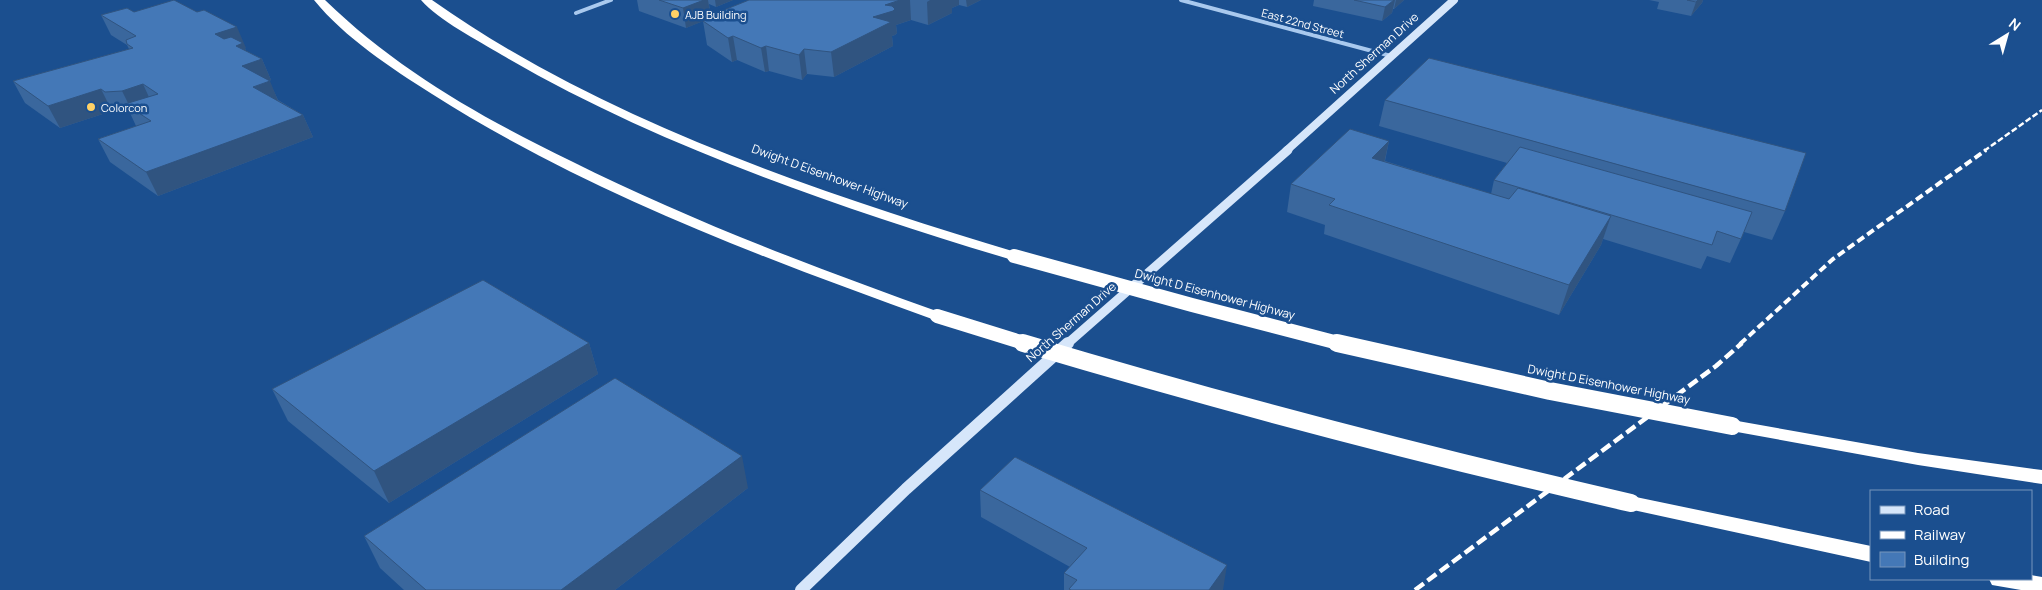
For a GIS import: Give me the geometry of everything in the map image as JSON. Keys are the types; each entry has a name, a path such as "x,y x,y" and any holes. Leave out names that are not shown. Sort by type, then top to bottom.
{"highway":[{"path":"319,0 378,51 443,97 571,166 742,244 937,316 1193,394 1316,427 1631,503 1870,554"},
{"name":"Dwight D Eisenhower Highway","path":"426,0 505,52 646,123 767,174 851,204 1014,256 1150,296 1345,345 1540,388 1732,426 1918,459 2042,477"},
{"path":"2006,580 2042,585"}],"main road":[{"name":"North Sherman Drive","path":"801,590 870,522 994,407 1235,197 1454,0"}],"street":[{"path":"576,13 611,0"},
{"name":"East 22nd Street","path":"1181,0 1391,56"}],"building":[{"name":"Colorcon","path":"174,0 197,12 204,10 237,27 215,34 224,39 231,37 243,43 236,46 262,59 242,66 270,81 253,87 303,115 146,172 98,139 151,121 125,104 158,94 143,84 122,91 105,92 101,89 48,106 13,81 133,48 127,44 126,40 136,36 101,15 127,8 134,12"},
{"path":"659,0 704,0 683,8"},
{"path":"749,0 900,0 885,5 892,6 895,9 893,11 873,17 891,22 831,52 804,49 799,55 766,46 761,48 733,36 728,38 703,21 727,15 724,10"},
{"path":"1354,0 1394,0 1385,7"},
{"path":"1429,58 1806,153 1785,211 1385,100"},
{"path":"1350,129 1389,141 1372,158 1509,199 1518,188 1611,216 1569,285 1329,205 1335,199 1291,184"},
{"path":"1520,147 1752,212 1741,239 1717,231 1712,245 1494,180"},
{"path":"483,280 589,343 374,471 272,389"},
{"path":"615,378 742,456 561,590 426,590 364,536"},
{"path":"1015,457 1227,565 1209,590 1069,589 1077,580 1064,573 1087,548 980,490"}],"railway":[{"path":"1984,151 2042,110"},
{"path":"1740,344 1833,259 1986,150"},
{"path":"1415,590 1716,366 1742,343"}],"place":[{"name":"AJB Building","path":"675,14"},
{"name":"Colorcon","path":"91,107"}]}
